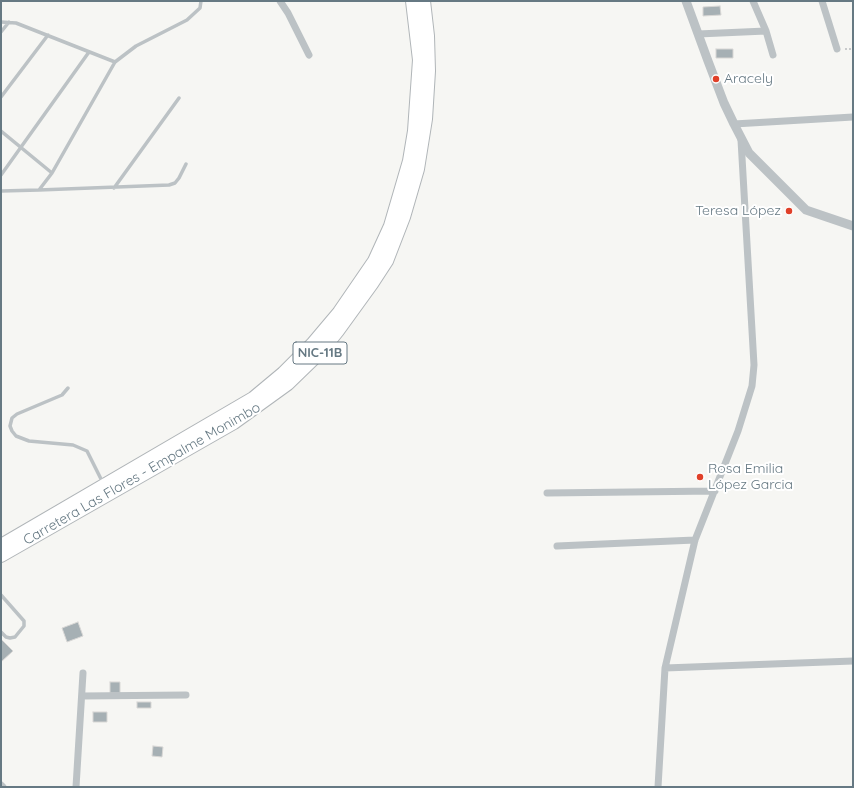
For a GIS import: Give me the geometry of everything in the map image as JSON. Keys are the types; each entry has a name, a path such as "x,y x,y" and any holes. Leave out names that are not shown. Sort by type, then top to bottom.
{"highway":[{"name":"Carretera Las Flores - Empalme Monimbo","path":"1,545 103,484 253,398 277,378 312,344 339,312 374,261 398,204 414,131 419,60 412,1"},
{"name":"Carretera Las Flores - Empalme Monimbo","path":"1,556 234,423 288,384 322,351 338,331 387,261 404,216 418,169 426,119 429,77 428,36 424,1"}],"street":[{"path":"280,1 288,13 309,55"},
{"path":"686,1 734,124 750,153 806,210 853,226"},
{"path":"753,1 766,31 773,55"},
{"path":"822,1 837,50"},
{"path":"698,34 766,31"},
{"path":"734,124 853,117"},
{"path":"658,787 665,668 695,540 738,431 752,386 754,365 741,138"},
{"path":"547,493 715,491"},
{"path":"557,546 695,540"},
{"path":"665,668 853,661"},
{"path":"76,787 83,673"},
{"path":"82,696 186,694"}],"lane":[{"path":"39,190 52,173 115,62 136,46 187,20 200,8 201,1"},
{"path":"1,22 16,23 115,62"},
{"path":"1,32 8,22"},
{"path":"1,97 48,35"},
{"path":"1,175 89,52"},
{"path":"114,188 179,98"},
{"path":"1,131 52,173"},
{"path":"1,191 169,185 175,183 186,164"},
{"path":"68,388 62,396 26,409 17,414 12,418 10,426 16,436 29,441 73,445 87,451 103,484"},
{"path":"1,595 24,621 24,626 15,637 6,637 1,632"}],"building":[{"path":"720,6 721,15 703,16 703,7"},
{"path":"716,49 733,49 733,58 716,58"},
{"path":"78,622 83,636 67,642 62,628"},
{"path":"1,639 13,651 1,662"},
{"path":"110,682 120,682 120,693 110,693"},
{"path":"137,702 151,702 151,708 137,708"},
{"path":"93,712 107,712 107,722 93,722"},
{"path":"153,746 163,747 162,757 152,756"}],"place":[{"name":"Aracely","path":"716,79"},
{"name":"Teresa López","path":"789,211"},
{"name":"Rosa Emilia López Garcia","path":"700,477"}]}
